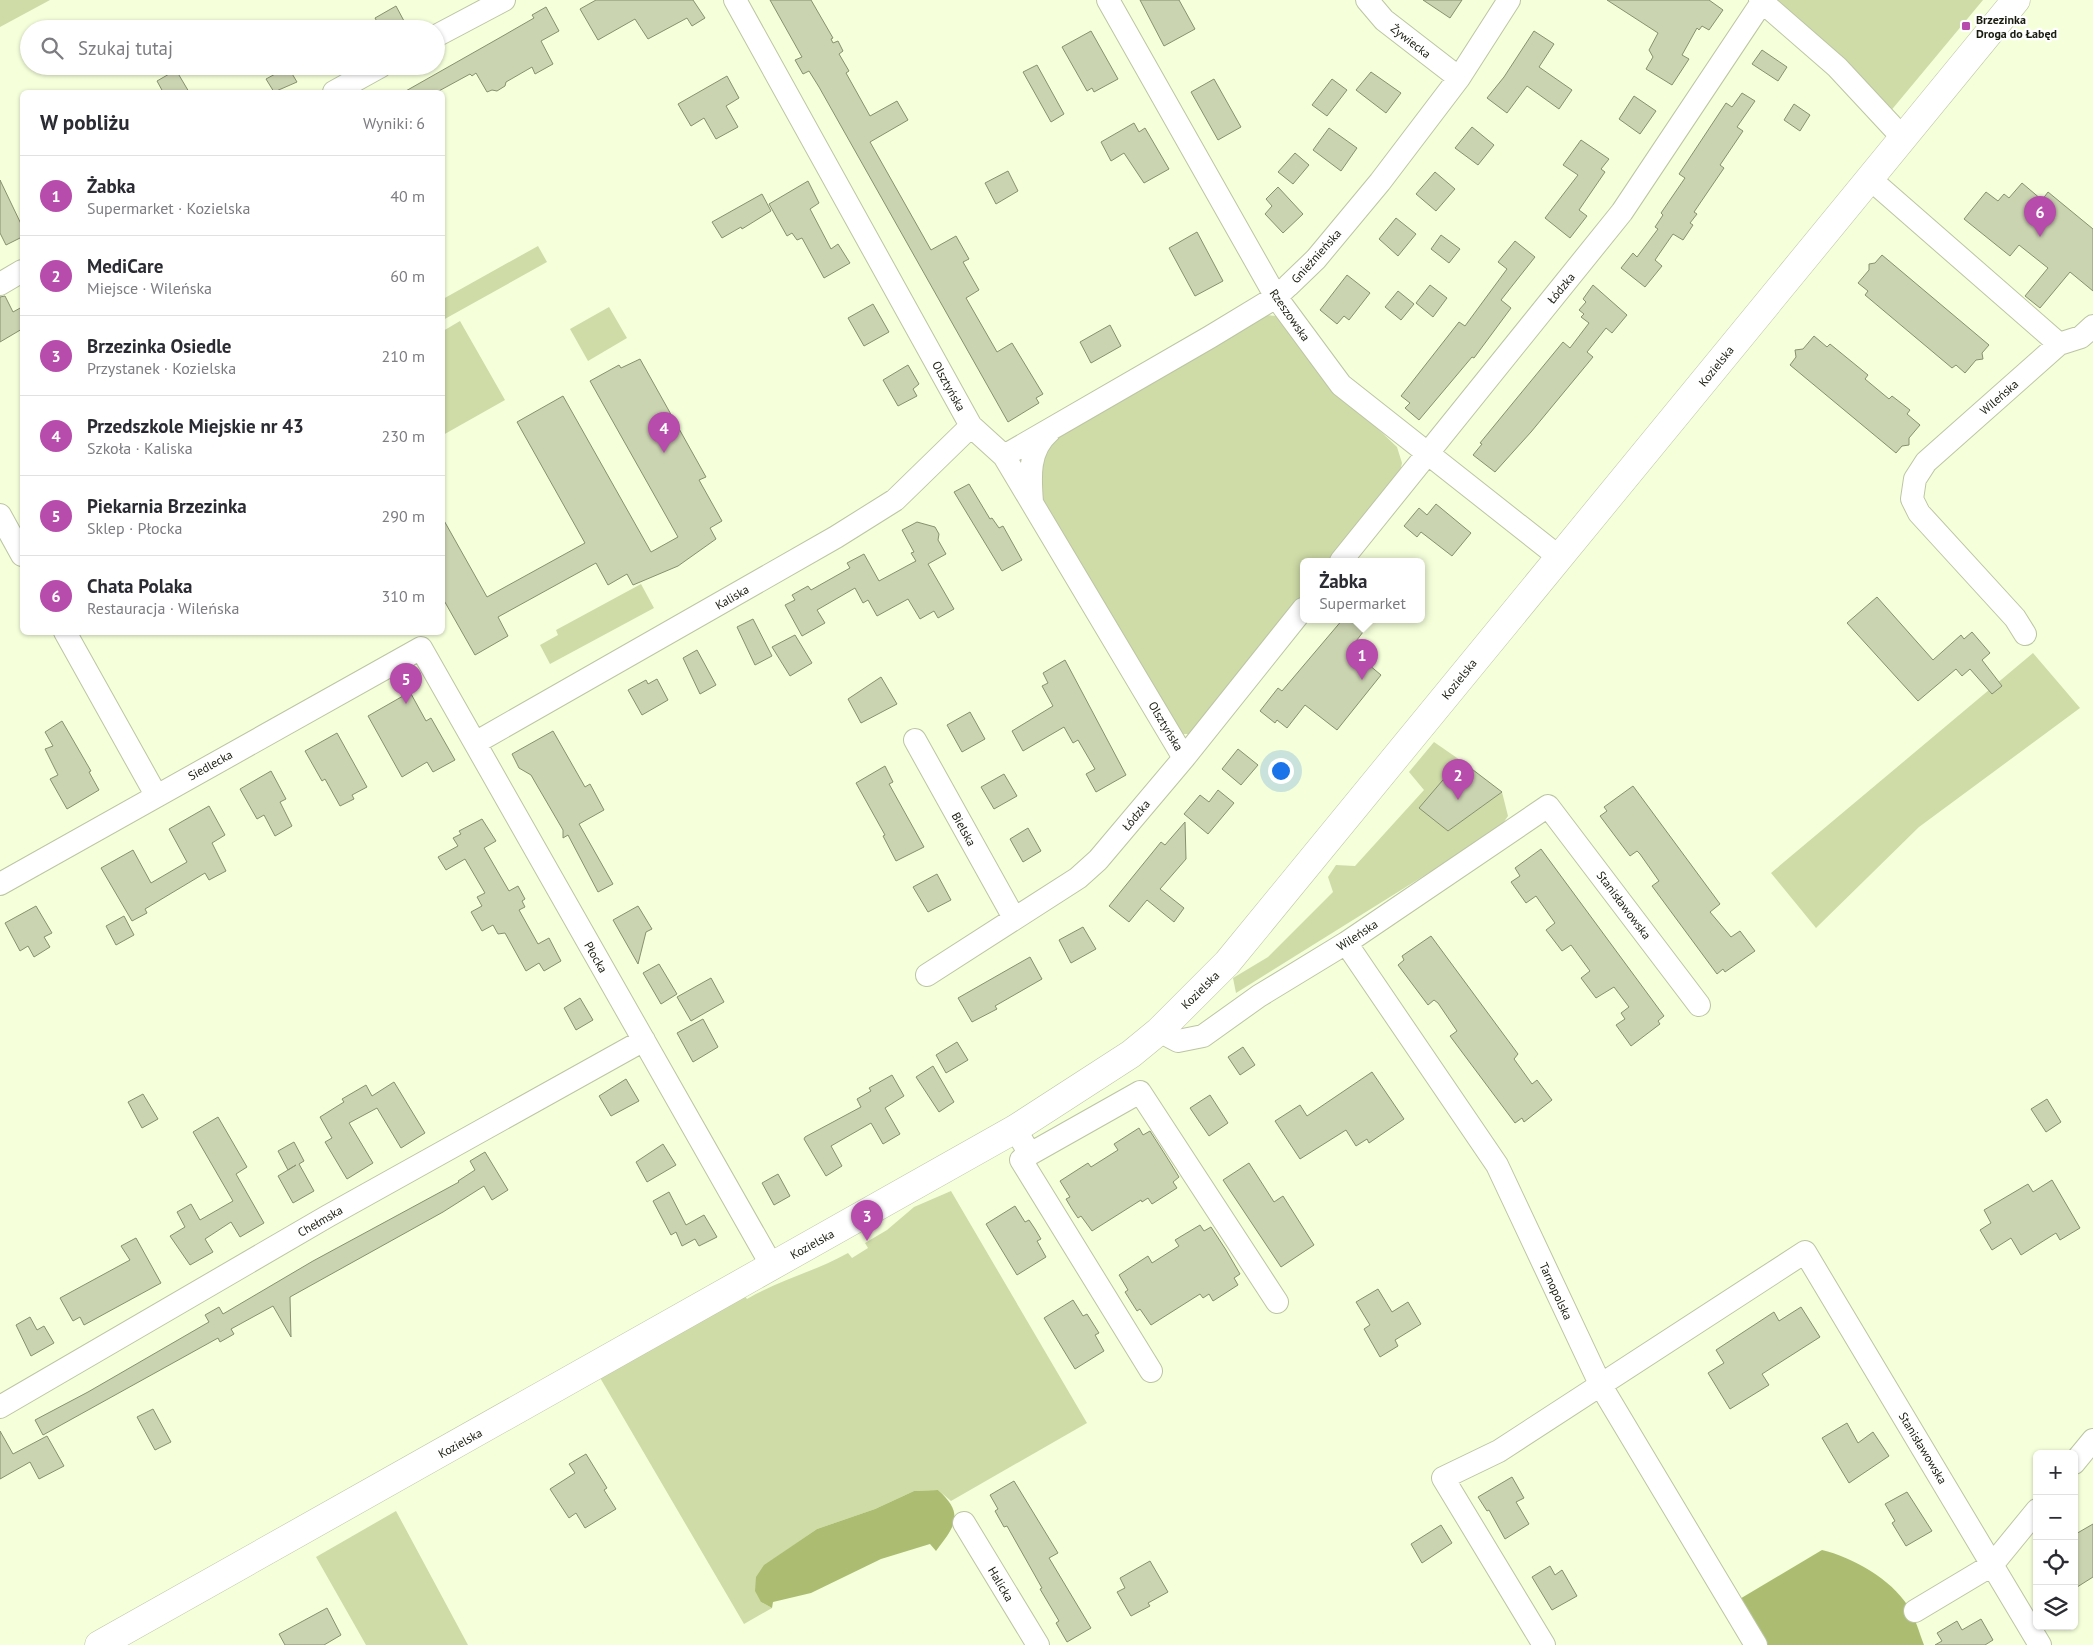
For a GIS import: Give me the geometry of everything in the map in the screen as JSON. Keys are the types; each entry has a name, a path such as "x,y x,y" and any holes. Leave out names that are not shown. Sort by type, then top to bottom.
{"street":[{"path":"445,31 504,0"},
{"name":"Olsztyńska","path":"735,0 971,426 1004,456 1184,758"},
{"name":"Rzeszowska","path":"1108,0 1276,297 1341,385 1559,557"},
{"name":"Żywiecka","path":"1367,0 1384,20 1459,78"},
{"name":"Gnieźnieńska","path":"1004,456 1050,431 1276,297 1316,259 1380,182 1459,78 1509,0"},
{"name":"Kozielska","path":"99,1645 1015,1128 1131,1054 1159,1031 1227,963 2016,0"},
{"path":"1761,1 1837,67 1903,138"},
{"name":"Łódzka","path":"1343,558 1622,212 1761,1"},
{"path":"338,90 365,75"},
{"path":"1869,178 2059,344"},
{"path":"0,284 20,272"},
{"name":"Wileńska","path":"2025,634 2015,618 1919,513 1912,499 1915,479 1926,462 2059,344 2081,337 2093,326"},
{"name":"Kaliska","path":"475,742 862,521 895,500 971,426"},
{"name":"Gnieźnieńska","path":"1032,503 1030,480 1034,452 1038,443 1050,431"},
{"path":"0,515 20,551"},
{"name":"Łódzka","path":"927,976 1078,878 1098,860 1184,758 1300,613"},
{"path":"67,635 156,795"},
{"name":"Płocka","path":"420,648 772,1266"},
{"name":"Siedlecka","path":"0,884 420,648"},
{"name":"Bielska","path":"915,740 1014,918"},
{"name":"Wileńska","path":"1159,1031 1178,1041 1203,1036 1259,996 1346,943 1548,806"},
{"name":"Stanisławowska","path":"1548,806 1699,1005"},
{"name":"Tarnopolska","path":"1346,943 1497,1165 1601,1386 1756,1645"},
{"name":"Chełmska","path":"0,1407 328,1216 644,1040"},
{"path":"1150,1371 1021,1160 1140,1092 1277,1302"},
{"path":"1015,1128 1030,1154"},
{"name":"Stanisławowska","path":"1601,1386 1805,1252 2040,1645"},
{"path":"1544,1645 1443,1478 1499,1451 1601,1386"},
{"path":"2078,1459 2093,1440"},
{"path":"1915,1611 1992,1565 2033,1515"},
{"name":"Halicka","path":"964,1523 1038,1645"}],"green space":[{"path":"0,0 50,0 0,27"},
{"path":"1769,0 1983,0 1889,113"},
{"path":"538,246 547,262 445,319 445,298"},
{"path":"609,307 627,338 588,361 570,329"},
{"path":"1264,315 1277,316 1337,390 1397,447 1402,463 1400,472 1333,558 1300,558 1300,600 1194,731 1190,734 1180,734 1045,508 1041,474 1044,457 1051,441"},
{"path":"460,321 505,400 445,434 445,330"},
{"path":"641,584 654,608 550,664 540,645 558,635 556,630"},
{"path":"2033,653 2080,708 1919,827 1816,928 1771,873"},
{"path":"1434,742 1460,760 1420,808 1448,831 1502,792 1508,816 1499,829 1236,993 1233,978 1268,957 1333,892 1328,877 1336,865 1355,866 1424,790 1409,772"},
{"path":"951,1191 1087,1423 951,1501 938,1490 914,1491 875,1509 817,1529 765,1565 761,1602 772,1608 744,1624 599,1376 744,1295 747,1299 848,1253 852,1258 868,1248 865,1243 887,1230 914,1207"},
{"path":"938,1490 952,1506 954,1520 948,1534 936,1551 930,1544 881,1559 811,1593 773,1602 772,1608 761,1602 755,1591 756,1577 764,1565 817,1529 875,1509 914,1491"},
{"path":"396,1511 468,1645 366,1645 316,1557"},
{"path":"1822,1550 1846,1558 1870,1570 1892,1587 1908,1606 1924,1645 1766,1645 1738,1600"}],"building":[{"path":"596,0 693,0 705,18 692,26 687,18 648,39 635,19 598,40 580,9"},
{"path":"770,0 811,0 833,38 831,39 833,43 838,41 843,51 839,54 849,71 846,73 870,116 897,101 908,120 870,142 931,250 956,236 969,259 963,262 979,290 966,298 997,352 1012,343 1043,394 1036,398 1039,403 1008,422 819,87 809,71 803,74 795,60 802,57"},
{"path":"1140,0 1179,0 1195,29 1164,46"},
{"path":"1423,0 1462,0 1450,18"},
{"path":"1607,0 1709,0 1723,10 1709,30 1702,26 1699,30 1697,28 1682,55 1689,59 1672,85 1646,69 1653,57 1649,50 1658,33"},
{"path":"396,6 403,20 376,20 375,18"},
{"path":"546,7 559,31 541,41 553,64 535,74 532,67 506,82 505,86 497,91 487,92 476,73 472,76 470,74 441,90 408,90 434,75 445,75 445,69 534,18 532,15"},
{"path":"1091,31 1118,79 1094,92 1092,88 1087,91 1062,47"},
{"path":"1534,31 1554,44 1539,67 1572,90 1559,109 1527,86 1507,113 1487,98 1504,77"},
{"path":"1762,50 1787,67 1778,81 1752,64"},
{"path":"1037,65 1064,114 1051,122 1023,72"},
{"path":"1371,72 1401,93 1386,113 1356,90"},
{"path":"167,75 179,75 188,90 162,90 157,81"},
{"path":"273,75 293,75 297,82 279,90 273,90 266,79"},
{"path":"727,76 739,98 726,106 738,127 716,139 704,118 691,126 678,104"},
{"path":"1214,79 1241,127 1218,140 1191,92"},
{"path":"1332,79 1347,90 1327,116 1312,105"},
{"path":"1742,93 1755,101 1737,127 1743,131 1720,165 1724,168 1694,212 1697,214 1690,223 1693,225 1683,240 1673,234 1655,260 1662,266 1645,287 1621,268 1633,253 1637,257 1658,229 1655,227 1663,215 1661,213 1685,178 1679,174 1726,103 1732,107"},
{"path":"1634,96 1656,111 1640,134 1619,119"},
{"path":"1794,104 1810,115 1800,131 1784,120"},
{"path":"1134,123 1139,132 1145,128 1169,169 1144,183 1124,153 1111,161 1101,142"},
{"path":"1472,127 1494,145 1478,165 1455,148"},
{"path":"1329,128 1357,148 1341,171 1313,150"},
{"path":"1581,140 1609,159 1601,169 1605,172 1579,210 1587,216 1570,238 1545,218 1578,175 1563,165"},
{"path":"1295,153 1309,165 1293,184 1278,172"},
{"path":"1008,171 1018,191 996,204 985,183"},
{"path":"1435,172 1455,189 1436,211 1416,194"},
{"path":"0,180 20,222 20,238 6,245 0,233"},
{"path":"808,181 819,203 810,209 831,249 838,244 850,263 824,278 802,238 797,240 792,233 787,236 769,204"},
{"path":"2022,183 2042,200 2048,192 2093,229 2093,291 2070,272 2040,308 2025,296 2048,268 2019,245 2010,256 1964,219 1986,192 1998,201 2004,194 2009,198"},
{"path":"1278,187 1303,214 1283,233 1265,214 1272,206 1266,199"},
{"path":"762,194 771,211 742,229 741,227 722,238 712,222"},
{"path":"1396,218 1416,234 1398,256 1379,239"},
{"path":"1197,232 1223,281 1195,296 1169,248"},
{"path":"1441,235 1460,249 1449,263 1431,249"},
{"path":"1515,241 1535,257 1501,300 1511,308 1474,358 1472,357 1419,420 1405,408 1410,403 1401,396 1459,322 1465,326 1507,269 1498,262"},
{"path":"1882,255 1989,345 1982,353 1983,359 1976,360 1965,373 1956,365 1952,368 1865,295 1868,291 1858,283 1869,270 1869,264 1875,263"},
{"path":"1347,275 1370,293 1349,320 1344,316 1337,324 1320,310"},
{"path":"1430,285 1447,298 1433,317 1416,303"},
{"path":"1593,285 1627,315 1612,333 1606,328 1587,352 1593,357 1495,472 1473,455 1482,444 1480,443 1563,342 1570,348 1589,323 1581,317 1584,314 1579,310 1586,302 1583,299"},
{"path":"1398,291 1414,304 1401,320 1385,307"},
{"path":"5,296 13,312 20,308 20,330 0,342 0,297"},
{"path":"873,304 889,332 864,346 848,318"},
{"path":"1110,325 1121,346 1091,363 1080,342"},
{"path":"1814,336 1827,347 1830,344 1868,375 1865,379 1889,399 1892,396 1910,410 1907,414 1920,425 1909,438 1909,445 1902,446 1896,453 1790,365 1796,357 1795,350 1803,349"},
{"path":"640,359 706,477 699,480 722,521 710,528 716,539 678,566 633,585 627,574 608,585 596,563 498,617 508,636 475,655 445,602 445,522 487,597 585,543 517,422 563,396 651,552 678,537 590,381 619,365 621,368"},
{"path":"908,365 919,384 913,389 917,396 898,406 883,380"},
{"path":"969,484 990,519 992,518 999,528 1003,526 1022,560 1002,571 954,492"},
{"path":"1436,504 1471,533 1452,556 1421,532 1417,537 1404,526 1419,508 1427,515"},
{"path":"917,522 935,527 939,534 938,540 946,554 928,564 954,609 938,618 934,611 920,619 908,599 877,616 868,600 863,603 855,588 817,610 825,623 802,636 785,605 795,600 792,595 808,586 811,590 850,568 847,563 864,554 879,581 916,561 911,553 914,552 902,530"},
{"path":"1877,597 1933,660 1961,635 1964,639 1972,632 1990,653 1982,660 2002,686 1992,694 1970,669 1962,676 1956,669 1918,701 1847,623"},
{"path":"753,619 772,656 755,665 737,627"},
{"path":"1340,623 1370,623 1350,649 1381,675 1337,730 1305,705 1287,728 1277,720 1275,723 1260,711 1278,688 1282,691"},
{"path":"795,635 812,663 790,676 772,647"},
{"path":"697,650 716,685 700,694 683,658"},
{"path":"1065,660 1126,775 1096,792 1086,774 1095,769 1078,740 1073,743 1064,727 1023,751 1012,731 1053,706 1042,686 1048,683 1043,673"},
{"path":"881,677 897,704 861,723 848,699"},
{"path":"657,679 668,700 642,715 628,690 646,680 648,684"},
{"path":"410,692 426,721 431,718 455,760 433,772 427,762 402,777 368,716"},
{"path":"970,712 985,739 962,752 947,725"},
{"path":"62,721 91,771 89,772 99,790 67,809 50,779 58,775 45,749 53,746 45,732"},
{"path":"553,731 585,787 590,784 604,810 579,824 613,884 598,892 568,835 563,838 563,830 531,775 519,768 512,754"},
{"path":"337,733 367,787 352,795 354,799 340,806 325,779 322,781 305,751"},
{"path":"1238,749 1258,765 1241,785 1222,769"},
{"path":"1460,760 1502,792 1448,831 1419,808"},
{"path":"885,766 893,782 889,784 924,847 896,861 883,836 885,835 856,783"},
{"path":"271,771 286,799 280,802 292,826 275,836 264,815 257,819 240,789"},
{"path":"1004,774 1017,796 994,809 981,787"},
{"path":"1633,786 1720,904 1710,912 1731,937 1740,931 1755,951 1725,972 1723,969 1717,974 1652,886 1659,881 1640,854 1637,851 1630,856 1600,816 1607,811 1604,807"},
{"path":"1218,790 1234,803 1208,834 1184,814 1200,795 1209,802"},
{"path":"209,806 225,835 212,843 226,871 209,880 205,873 145,909 147,913 132,921 101,868 133,850 151,883 187,862 169,829"},
{"path":"482,819 496,841 484,848 509,891 518,886 525,899 522,901 525,907 519,910 538,944 549,938 561,961 544,971 539,963 526,971 505,933 498,934 493,925 482,931 471,912 482,906 477,897 485,893 465,859 446,870 438,857 458,846 453,838 461,834 459,831"},
{"path":"1185,822 1186,859 1160,889 1184,908 1174,922 1147,900 1129,922 1109,906 1161,842 1165,845"},
{"path":"1028,828 1041,851 1023,862 1010,839"},
{"path":"1541,849 1664,1016 1658,1021 1660,1024 1631,1046 1616,1025 1625,1019 1621,1013 1629,1007 1614,987 1596,998 1581,978 1590,971 1571,945 1562,951 1546,930 1555,923 1536,896 1526,903 1511,882 1520,876 1515,868"},
{"path":"937,874 951,900 928,912 913,887"},
{"path":"36,906 52,933 44,937 50,947 34,957 28,946 20,951 5,923"},
{"path":"638,906 652,929 646,932 638,964 613,920"},
{"path":"124,916 134,935 116,945 106,926"},
{"path":"1083,927 1096,949 1071,963 1059,940"},
{"path":"1431,936 1518,1054 1514,1059 1532,1084 1537,1080 1552,1100 1524,1122 1522,1118 1515,1123 1450,1036 1457,1031 1438,1003 1434,1000 1428,1005 1398,965 1404,960 1402,956"},
{"path":"1030,957 1042,979 995,1006 997,1009 972,1022 958,998"},
{"path":"659,964 677,994 661,1004 643,973"},
{"path":"711,978 724,1002 691,1021 677,997"},
{"path":"580,998 593,1020 576,1030 564,1008"},
{"path":"703,1019 718,1047 693,1062 677,1033"},
{"path":"957,1042 968,1060 946,1073 936,1055"},
{"path":"1243,1047 1255,1065 1240,1075 1228,1057"},
{"path":"933,1066 954,1102 939,1112 916,1077"},
{"path":"1372,1072 1404,1119 1369,1143 1367,1139 1356,1146 1346,1130 1300,1159 1275,1121 1300,1105 1307,1116"},
{"path":"892,1075 904,1096 885,1108 900,1134 883,1144 871,1123 831,1146 842,1166 826,1176 804,1139 805,1137 861,1107 857,1099 871,1091 869,1088"},
{"path":"626,1079 639,1101 611,1116 599,1096"},
{"path":"394,1082 425,1133 401,1148 377,1108 349,1123 373,1163 347,1179 325,1142 332,1138 320,1117 344,1102 342,1099 366,1085 372,1096"},
{"path":"143,1094 158,1119 142,1128 128,1102"},
{"path":"1210,1095 1228,1123 1209,1136 1190,1108"},
{"path":"2047,1099 2061,1122 2046,1132 2031,1109"},
{"path":"218,1117 247,1167 236,1174 264,1223 240,1237 231,1222 205,1239 213,1252 190,1265 170,1236 185,1227 177,1212 191,1204 200,1220 233,1201 193,1132"},
{"path":"1139,1128 1143,1135 1150,1131 1166,1156 1179,1177 1173,1182 1177,1188 1152,1204 1148,1198 1142,1202 1141,1200 1092,1231 1081,1216 1078,1218 1072,1209 1066,1199 1070,1197 1060,1181 1088,1163 1091,1167 1118,1150 1114,1144"},
{"path":"294,1142 304,1161 299,1164 314,1191 293,1203 278,1176 288,1170 278,1151"},
{"path":"663,1144 676,1165 647,1182 636,1162"},
{"path":"485,1152 508,1190 492,1200 484,1186 443,1212 290,1297 291,1337 273,1306 231,1329 234,1334 220,1342 218,1338 43,1435 35,1420 88,1392 209,1322 205,1315 219,1307 223,1314 313,1261 459,1182 475,1170 470,1161"},
{"path":"1249,1163 1274,1202 1283,1196 1314,1245 1281,1267 1223,1180"},
{"path":"778,1174 790,1196 774,1205 762,1183"},
{"path":"2052,1180 2080,1228 2060,1240 2056,1233 2021,1255 2011,1238 1992,1250 1980,1230 1991,1223 1984,1210 2028,1184 2033,1192"},
{"path":"669,1192 686,1225 704,1215 717,1237 699,1246 695,1239 682,1246 676,1232 671,1235 653,1201"},
{"path":"1015,1206 1025,1222 1029,1220 1035,1229 1041,1239 1037,1241 1046,1257 1017,1275 986,1224"},
{"path":"1200,1225 1204,1231 1211,1227 1226,1250 1240,1274 1234,1278 1238,1285 1213,1301 1209,1294 1203,1298 1200,1294 1151,1325 1140,1309 1137,1311 1125,1292 1128,1290 1119,1275 1148,1256 1152,1263 1179,1246 1175,1240"},
{"path":"136,1238 161,1283 84,1325 80,1317 73,1321 60,1298 130,1260 121,1246"},
{"path":"1378,1289 1392,1312 1408,1302 1421,1324 1395,1340 1398,1346 1380,1357 1364,1329 1370,1325 1356,1302"},
{"path":"1073,1300 1083,1316 1087,1314 1099,1333 1095,1335 1104,1351 1075,1369 1044,1318"},
{"path":"1801,1307 1820,1337 1762,1374 1769,1385 1730,1409 1708,1373 1724,1363 1716,1350 1774,1312 1779,1321"},
{"path":"30,1317 37,1330 44,1326 54,1343 31,1356 16,1325"},
{"path":"153,1409 171,1442 155,1450 137,1417"},
{"path":"1847,1423 1858,1443 1873,1432 1889,1456 1849,1483 1822,1438"},
{"path":"0,1431 13,1454 47,1436 64,1466 39,1479 30,1462 0,1479"},
{"path":"586,1454 607,1488 604,1490 616,1509 585,1528 576,1513 569,1518 550,1489 575,1473 569,1464"},
{"path":"1512,1477 1524,1498 1516,1502 1529,1524 1505,1539 1489,1510 1487,1511 1478,1497"},
{"path":"1014,1481 1058,1553 1049,1558 1091,1628 1067,1642 1056,1623 1059,1621 1040,1589 1042,1588 1007,1526 1004,1527 995,1511 998,1509 990,1495"},
{"path":"1907,1492 1932,1531 1906,1546 1892,1523 1895,1521 1885,1504"},
{"path":"2093,1524 2093,1577 2078,1586 2078,1540 2078,1533"},
{"path":"1441,1525 1452,1543 1422,1563 1411,1544"},
{"path":"1150,1561 1168,1592 1148,1603 1150,1606 1131,1616 1117,1592 1125,1588 1120,1578"},
{"path":"1550,1566 1555,1575 1562,1570 1577,1596 1552,1610 1532,1577"},
{"path":"327,1608 341,1635 324,1645 285,1645 279,1634"},
{"path":"1981,1619 1993,1640 1985,1645 1935,1645 1942,1641 1937,1633 1957,1621 1962,1630"}],"place":[{"name":"Brzezinka Droga do Łabęd","path":"1966,26"},
{"name":"Chata Polaka","path":"2040,237"},
{"name":"Przedszkole Miejskie nr 43","path":"664,453"},
{"name":"Żabka","path":"1362,680"},
{"name":"Piekarnia Brzezinka","path":"406,704"},
{"name":"MediCare","path":"1458,800"},
{"name":"Brzezinka Osiedle","path":"867,1241"}]}
